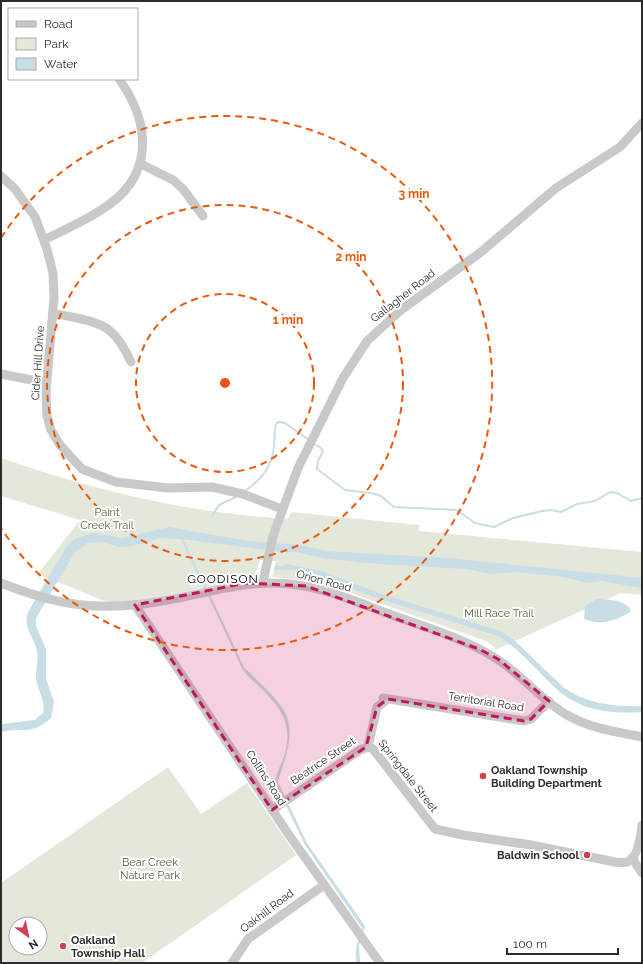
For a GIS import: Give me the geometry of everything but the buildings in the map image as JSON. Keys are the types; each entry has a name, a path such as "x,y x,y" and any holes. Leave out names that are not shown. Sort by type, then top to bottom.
{"street":[{"path":"44,240 101,210 115,200 130,184 141,164 143,154 141,127 136,106 120,80"},
{"name":"Gallagher Road","path":"263,582 273,536 298,468 343,378 367,341 397,314 481,252 556,188 620,147 641,126"},
{"path":"141,164 173,180 183,189 203,216"},
{"name":"Cider Hill Drive","path":"1,176 15,189 35,217 44,240 53,273 53,313 47,383 47,416 51,430 60,445 82,469 116,482 140,486 168,488 212,487 242,494 282,509"},
{"path":"53,313 100,325 110,331 123,346 131,362"},
{"path":"1,374 47,383"},
{"name":"Orion Road","path":"1,583 34,596 105,608 164,601 220,588 263,582 306,586 456,638 498,659 549,701"},
{"name":"Collins Road","path":"135,605 272,810 380,963"},
{"name":"Territorial Road","path":"385,698 524,721 530,719 549,701"},
{"name":"Springdale Street","path":"385,698 378,707 368,747 373,748 435,829 477,838 531,845 615,862 628,862 632,858"},
{"path":"549,701 567,715 593,726 642,737"},
{"name":"Beatrice Street","path":"272,810 360,750 368,747"},
{"path":"642,825 639,845 632,858 642,873"},
{"name":"Oakhill Road","path":"232,963 248,939 324,885"}],"highlighted area":[{"path":"246,583 306,586 479,649 498,659 549,701 531,719 524,721 388,699 377,707 366,747 272,810 135,605"}],"green space":[{"path":"1,458 72,481 107,490 143,499 215,512 288,519 291,512 419,525 419,531 642,552 642,595 621,593 497,649 486,641 320,582 272,577 276,561 260,560 255,576 161,597 112,604 38,574 80,520 1,496"},
{"name":"Bear Creek Nature Park","path":"168,767 201,814 247,783 296,855 142,963 1,963 1,883"}],"water":[{"path":"169,527 248,541 301,545 326,551 448,558 642,578 642,588 601,581 587,583 564,577 516,572 491,574 466,569 377,564 323,558 296,552 281,552 190,540 160,538 132,546 119,547 102,542 88,543 75,552 36,618 36,626 46,649 46,679 54,702 51,718 32,729 9,730 1,732 1,724 35,720 43,713 43,701 36,679 38,658 37,651 28,628 27,618 28,612 65,549 74,539 93,533 123,538"},
{"path":"287,564 321,571 379,593 500,631 512,638 563,687 572,693 591,701 611,705 642,706 642,712 609,712 578,703 560,692 515,648 498,636 377,598 297,570 274,570 275,565 281,566"},
{"path":"597,599 615,600 623,603 630,608 630,612 608,622 596,622 584,619 585,606"},
{"path":"246,669 274,697 288,718 290,730 289,743 278,781 307,843 365,926 359,945 360,963 357,963 356,953 362,928 305,845 276,785 277,775 287,742 287,730 284,720 272,701 246,674 244,671"}],"waterway":[{"path":"245,491 261,477 271,460 275,427 278,422 285,423 309,440"},
{"path":"314,444 323,451 318,461 317,469 345,490 371,493 381,496 394,507 457,510 475,523 494,527 513,518 542,511 551,510 561,512 577,504 595,501 610,492 617,493 631,501 642,498"},
{"path":"212,516 219,505 238,496"},
{"path":"182,539 206,590"},
{"path":"209,595 244,670"}],"place":[{"name":"Oakland Township Building Department","path":"483,776"},
{"name":"Baldwin School","path":"587,855"},
{"name":"Oakland Township Hall","path":"63,946"}],"district":[{"name":"GOODISON","path":"223,579"}],"park label":[{"name":"Paint Creek Trail","path":"107,518"},
{"name":"Mill Race Trail","path":"499,613"}]}
